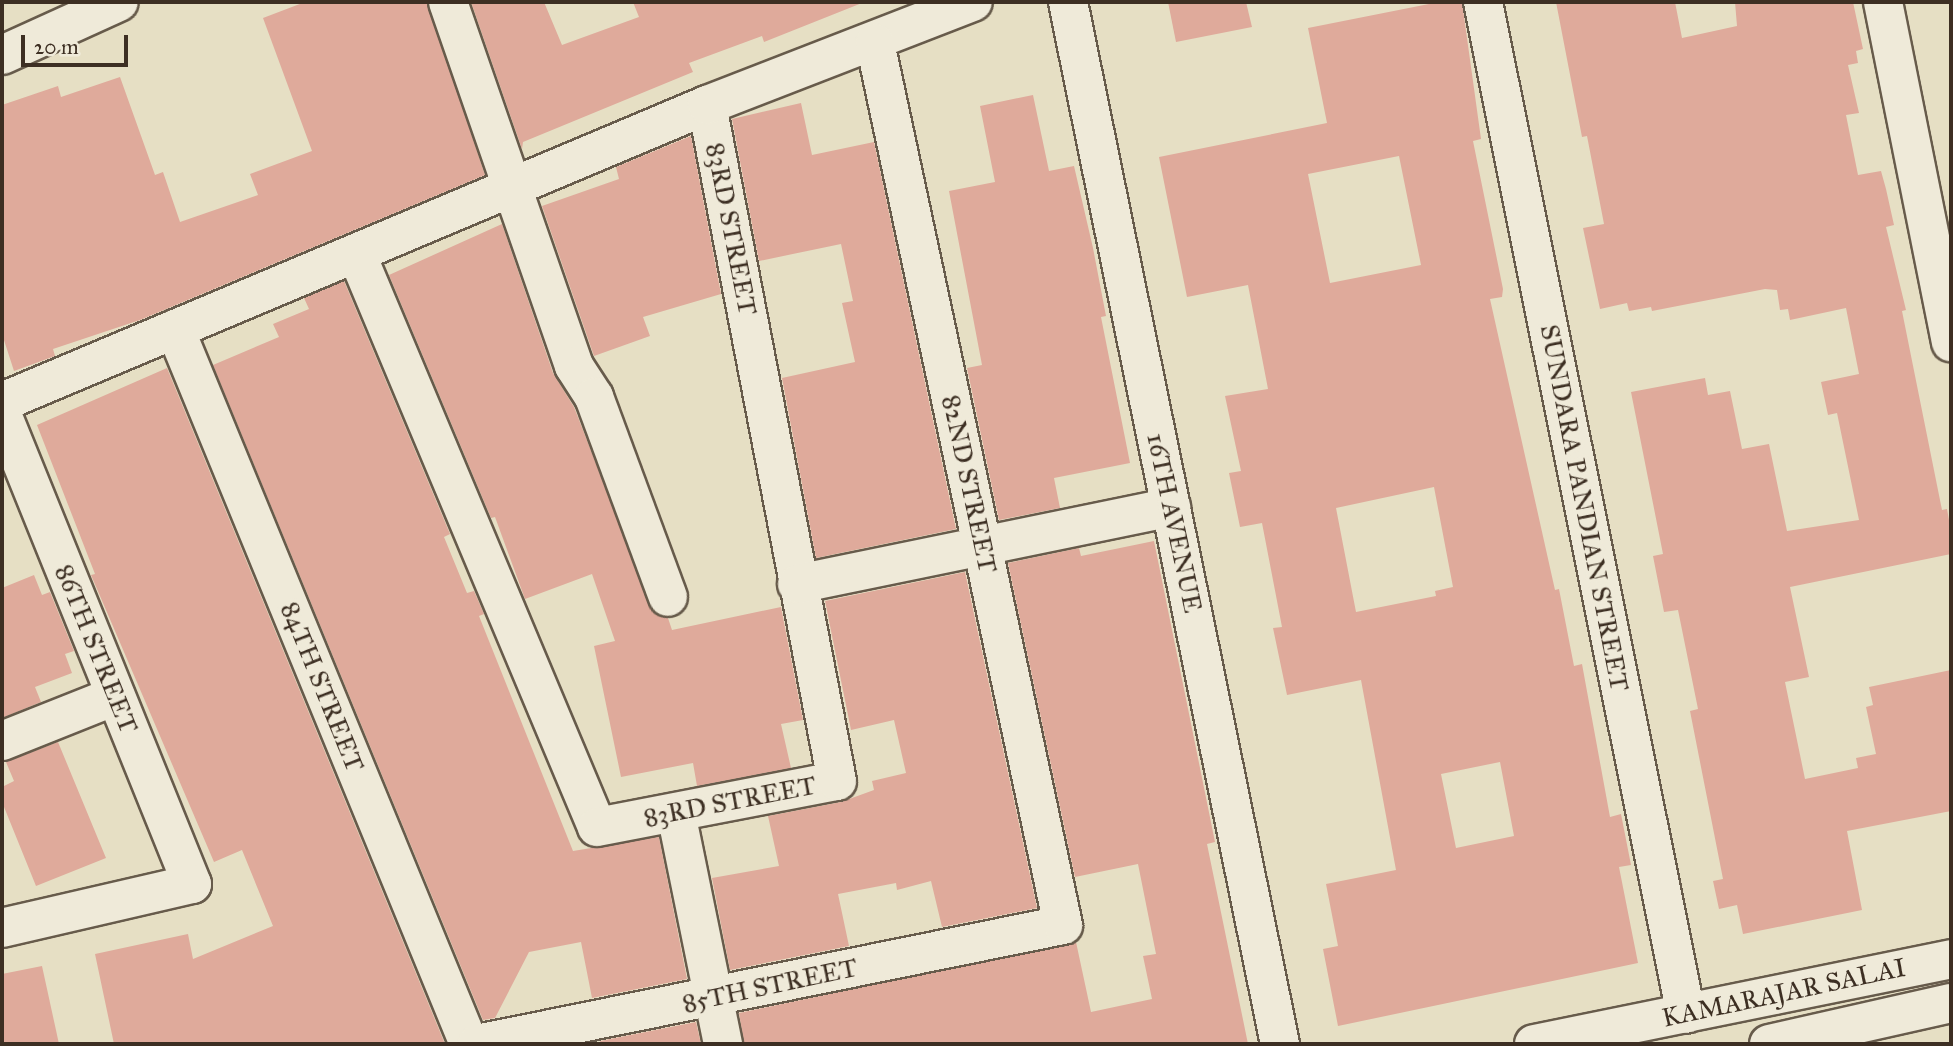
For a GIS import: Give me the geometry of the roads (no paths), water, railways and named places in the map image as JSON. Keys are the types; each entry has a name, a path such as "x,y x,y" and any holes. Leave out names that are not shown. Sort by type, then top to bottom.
{"street":[{"path":"2,55 119,2"},
{"path":"447,2 574,366 594,397 668,597"},
{"path":"2,402 512,191 708,105 875,43 973,2"},
{"name":"16TH AVENUE","path":"1068,2 1280,1044"},
{"name":"SUNDARA PANDIAN STREET","path":"1483,2 1686,1014"},
{"path":"1883,2 1951,342"},
{"name":"82ND STREET","path":"875,43 1063,925"},
{"name":"83RD STREET","path":"357,255 597,827 837,781 797,584 708,105"},
{"name":"84TH STREET","path":"175,329 469,1044"},
{"name":"86TH STREET","path":"2,414 191,884 2,928"},
{"path":"797,584 1171,507"},
{"path":"2,741 115,696"},
{"path":"676,813 723,1044"},
{"name":"85TH STREET","path":"477,1044 1063,925"},
{"name":"KAMARAJAR SALAI","path":"1534,1044 1951,959"},
{"path":"1769,1044 1951,1003"}]}
